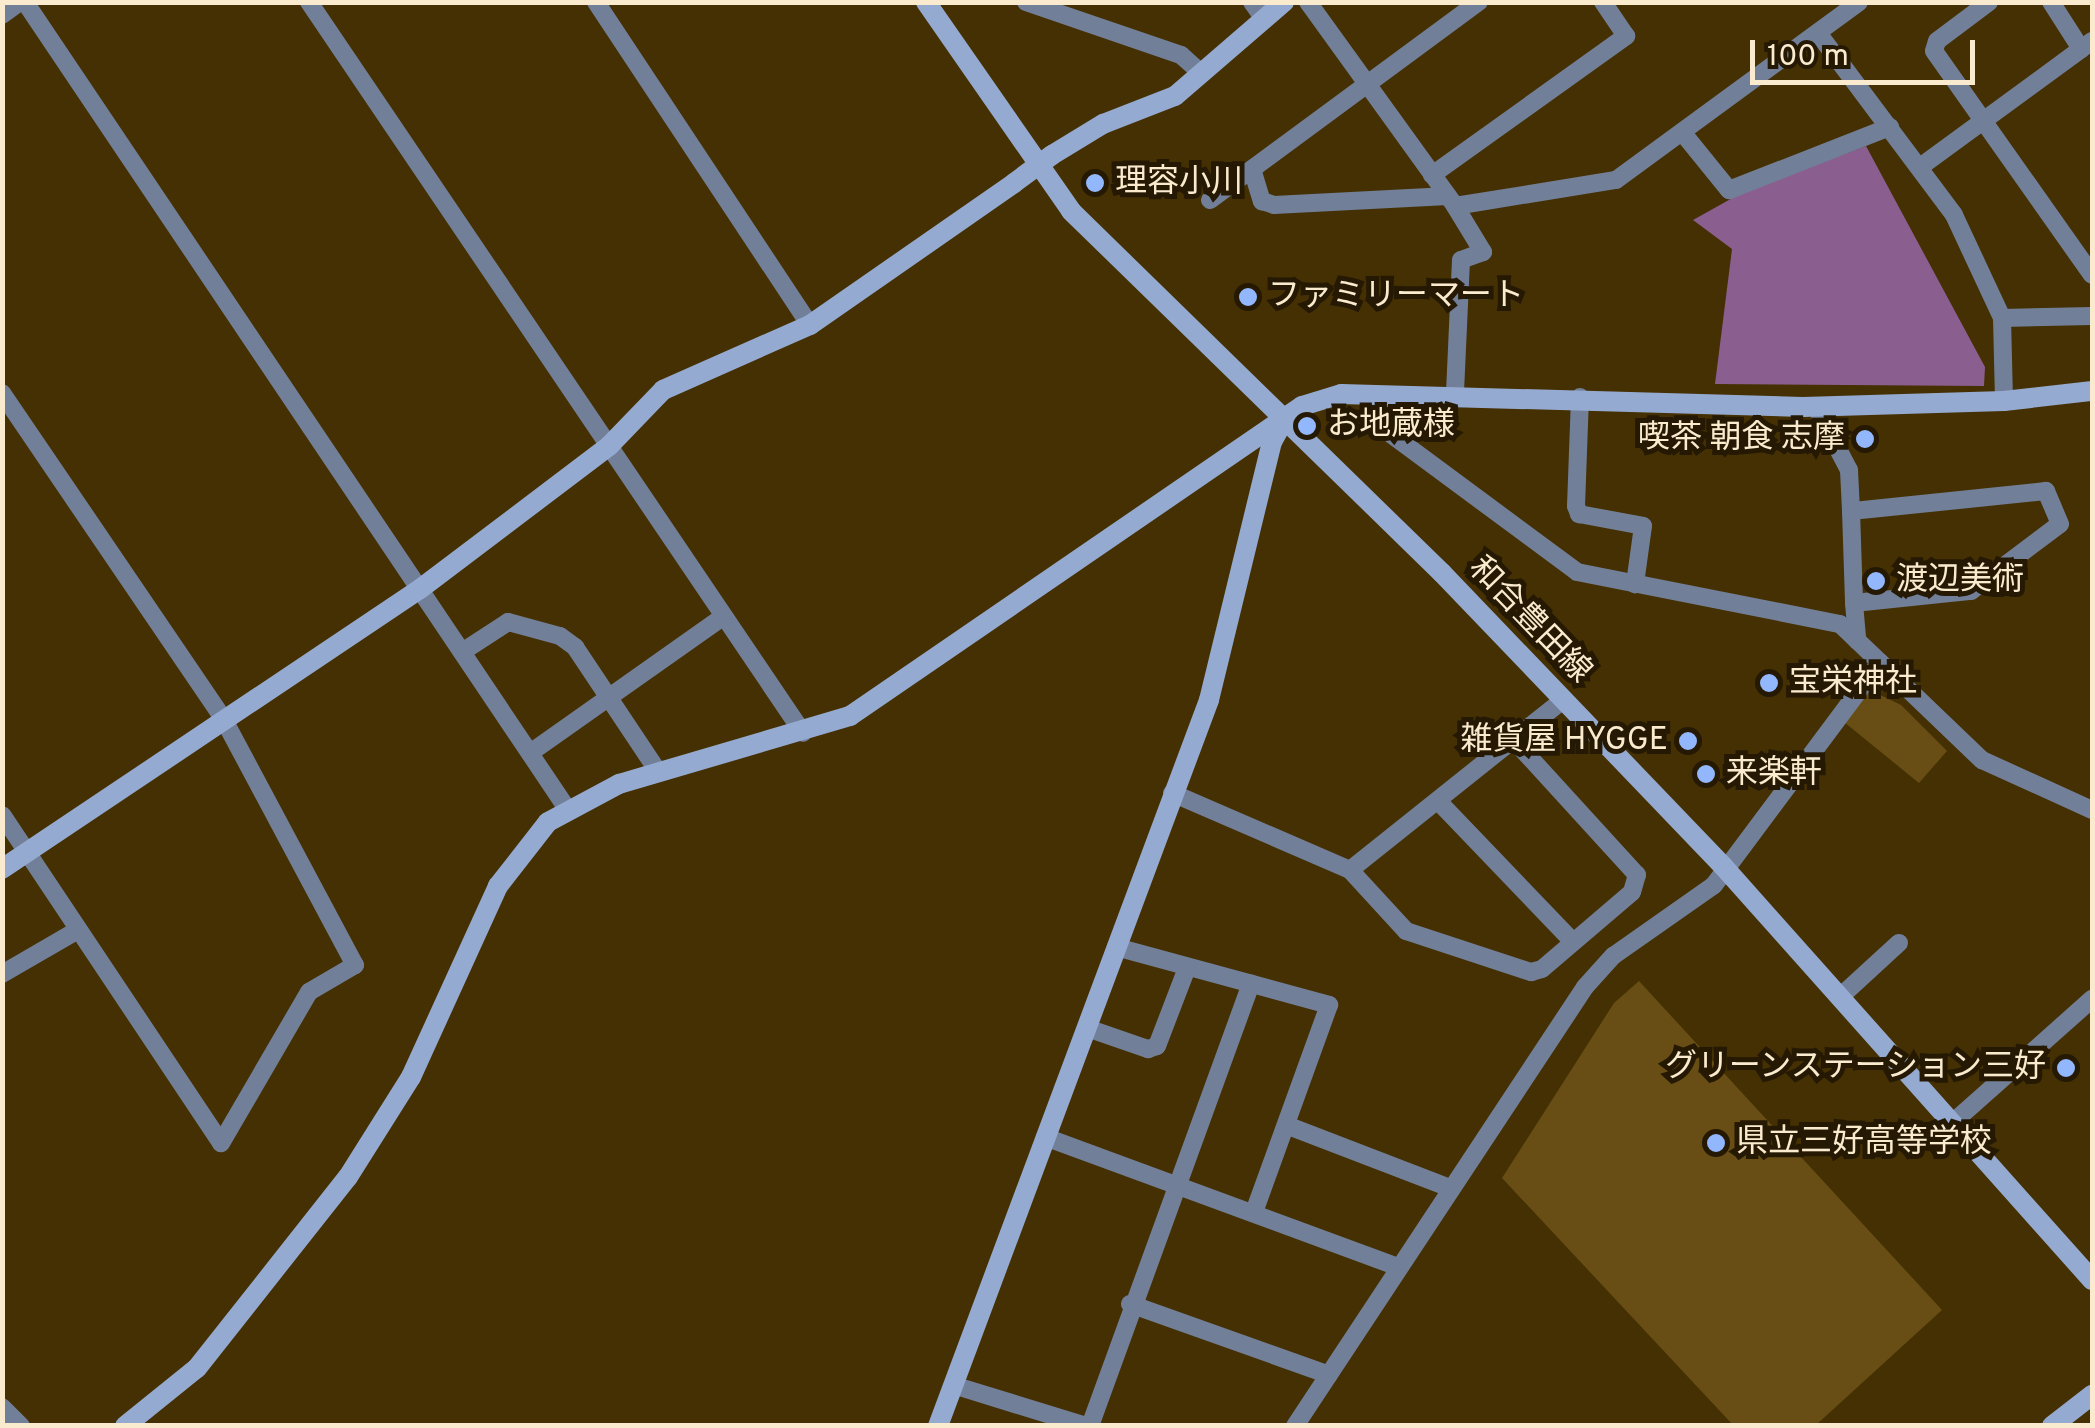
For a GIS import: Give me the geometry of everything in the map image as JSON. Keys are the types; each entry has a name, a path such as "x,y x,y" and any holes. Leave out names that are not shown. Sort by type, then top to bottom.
{"street":[{"path":"2,15 22,2 566,807"},
{"path":"308,2 803,734"},
{"path":"596,2 810,325"},
{"name":"和合豊田線","path":"926,2 1071,211 1286,419 1723,866 1950,1126 2092,1280"},
{"path":"1026,2 1181,55 1202,74"},
{"path":"2,869 420,588 610,446 647,403 674,384 810,325 1052,155 1104,124 1175,96 1202,74 1257,10 1284,2"},
{"path":"1308,2 1451,201 1483,252 1461,260 1455,394"},
{"path":"1210,200 1479,2"},
{"path":"1432,175 1626,36 1603,2"},
{"path":"1252,170 1262,201 1274,206 1451,201 1616,180 1859,2"},
{"path":"1989,2 1933,46 2092,275"},
{"path":"1920,166 2087,45 2050,2"},
{"path":"1818,33 1954,215 2002,318 2004,401"},
{"path":"1682,132 1730,190 1890,127"},
{"path":"2002,318 2092,316"},
{"path":"125,1426 198,1368 348,1177 411,1077 512,862 566,807 658,773 803,734 886,695 1256,432 1341,394 1455,394 1816,407 2004,401 2092,391"},
{"path":"2,392 224,720 354,965 310,992 221,1143 2,816"},
{"path":"1381,396 1388,432 1577,572 1840,624 1982,760 2092,810"},
{"path":"1580,398 1576,506 1579,514 1643,526 1635,584"},
{"path":"1816,407 1849,470 1857,640"},
{"path":"938,1426 1216,679 1272,442 1286,419"},
{"path":"1851,511 2036,490 2046,491 2060,524 1971,591 1854,603"},
{"path":"530,753 722,617"},
{"path":"462,652 508,622 544,628 575,647 658,773"},
{"path":"1295,1426 1585,987 1613,956 1700,898 1880,662"},
{"path":"1350,870 1563,700"},
{"path":"1172,793 1350,870 1406,931 1513,966 1542,970 1632,892 1636,875 1513,739"},
{"path":"1438,801 1573,942"},
{"path":"2,974 78,930"},
{"path":"1840,997 1899,943"},
{"path":"1116,947 1251,983 1331,1010 1254,1212"},
{"path":"1087,1028 1148,1049 1157,1046 1187,968"},
{"path":"954,1384 1088,1426 1174,1183 1251,983"},
{"path":"1950,1126 2092,999"},
{"path":"1286,1125 1450,1188"},
{"path":"1045,1137 1398,1267"},
{"path":"1130,1304 1329,1374"},
{"path":"2052,1426 2092,1395"},
{"path":"2,1407 21,1426"}],"shaded area":[{"path":"1866,146 1985,367 1984,386 1715,384 1732,249 1693,220 1745,191"},
{"path":"1870,690 1901,705 1947,751 1919,783 1844,722"},
{"path":"1639,981 1942,1310 1816,1425 1733,1425 1502,1178 1614,1003"}],"place":[{"name":"理容小川","path":"1095,183"},
{"name":"ファミリーマート","path":"1248,297"},
{"name":"お地蔵様","path":"1307,426"},
{"name":"喫茶 朝食 志摩","path":"1865,439"},
{"name":"渡辺美術","path":"1876,581"},
{"name":"宝栄神社","path":"1769,683"},
{"name":"雑貨屋 HYGGE","path":"1688,741"},
{"name":"来楽軒","path":"1706,774"},
{"name":"グリーンステーション三好","path":"2066,1068"},
{"name":"県立三好高等学校","path":"1716,1143"}]}
